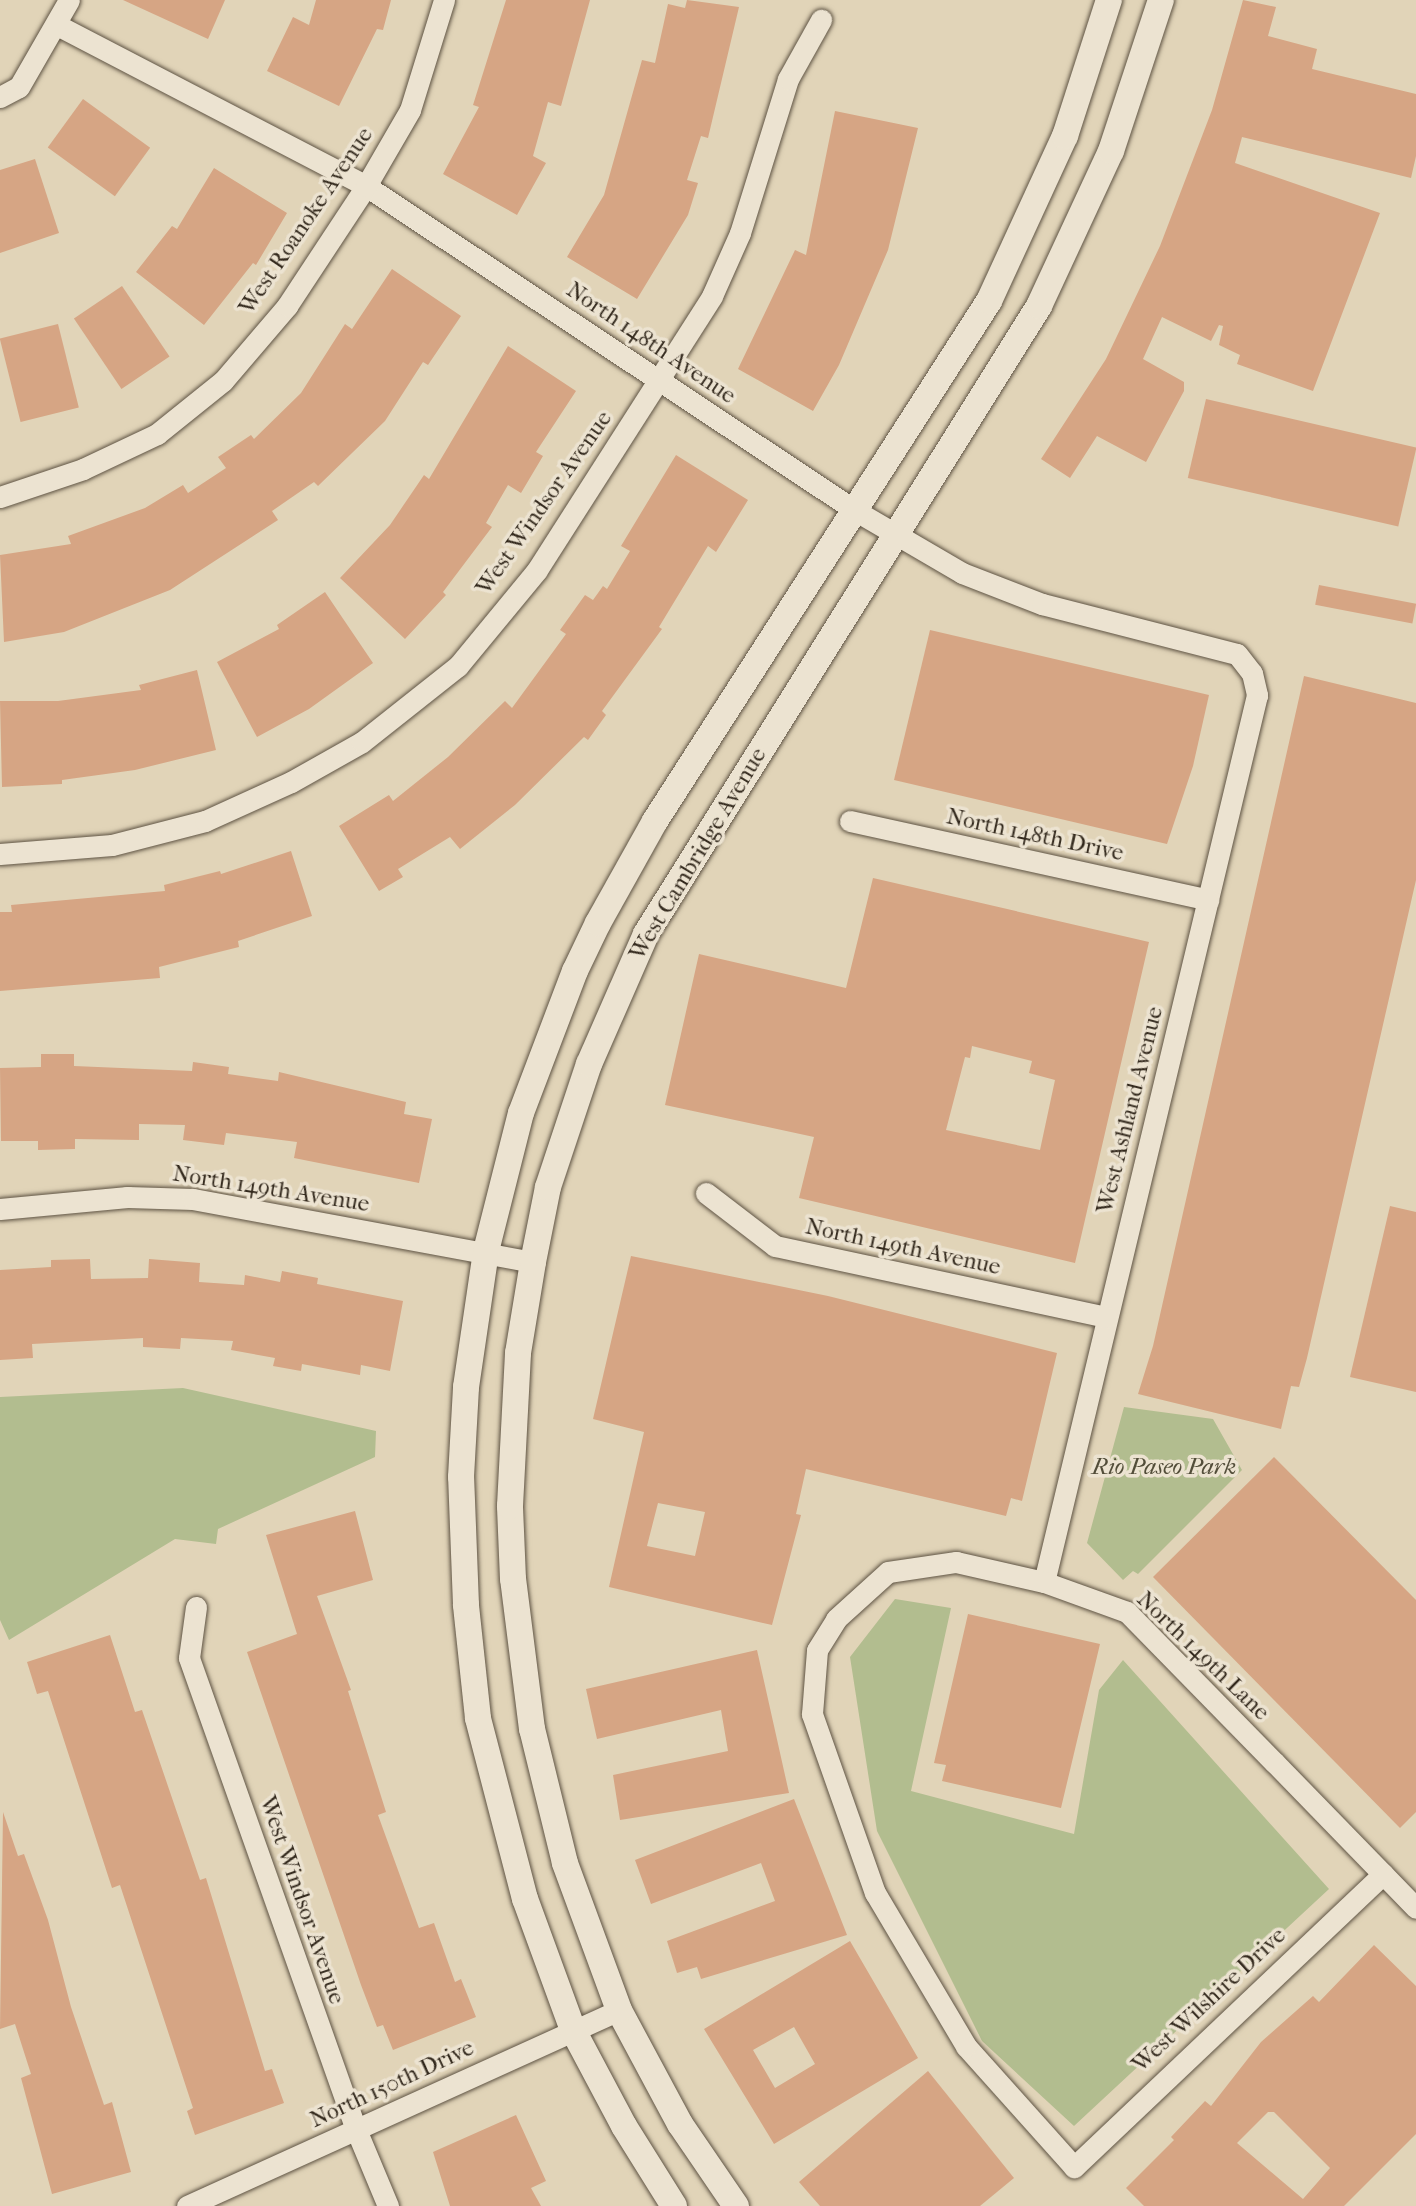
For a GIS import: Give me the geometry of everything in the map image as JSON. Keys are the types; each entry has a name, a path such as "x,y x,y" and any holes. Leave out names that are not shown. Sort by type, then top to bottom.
{"street":[{"path":"0,97 19,87 69,0"},
{"name":"West Roanoke Avenue","path":"0,497 83,469 157,434 223,381 286,306 366,186 410,110 444,0"},
{"path":"674,2206 624,2126 573,2030 525,1899 478,1718 472,1666 461,1477 466,1387 486,1251 521,1112 598,923 655,821 989,301 1065,136 1109,0"},
{"name":"West Cambridge Avenue","path":"736,2206 680,2124 619,2010 552,1822 522,1669 510,1506 518,1353 533,1262 548,1187 589,1064 646,934 895,534 1010,357 1070,246 1126,108 1161,0"},
{"name":"West Windsor Avenue","path":"0,854 112,845 205,821 291,782 362,742 458,666 537,570 712,296 740,233 788,79 821,20"},
{"name":"North 148th Avenue","path":"57,25 366,186 856,511 962,573 1042,604 1237,654"},
{"name":"West Ashland Avenue","path":"1044,1583 1257,695 1252,673 1237,654"},
{"name":"North 148th Drive","path":"850,821 1209,900"},
{"name":"North 149th Avenue","path":"706,1193 775,1246 1106,1317"},
{"name":"North 149th Avenue","path":"0,1209 127,1196 193,1199 486,1251 533,1262"},
{"name":"North 149th Lane","path":"1074,2167 966,2046 875,1893 812,1714 817,1650 836,1619 888,1572 956,1562 1044,1583 1128,1612 1416,1908"},
{"name":"West Windsor Avenue","path":"196,1607 189,1658 355,2127 387,2206"},
{"name":"West Wilshire Drive","path":"1074,2167 1383,1874"},
{"name":"North 150th Drive","path":"187,2206 355,2127 619,2010"}],"green space":[{"path":"183,1388 376,1431 375,1457 218,1529 216,1544 175,1539 9,1640 0,1620 0,1397"},
{"name":"Rio Paseo Park","path":"1124,1407 1213,1419 1242,1470 1138,1574 1133,1571 1123,1580 1087,1543"},
{"path":"895,1599 951,1608 911,1791 1074,1834 1099,1690 1123,1660 1329,1889 1074,2126 982,2041 877,1831 850,1657"}],"building":[{"path":"123,0 225,0 208,39"},
{"path":"316,0 391,0 383,30 377,29 339,106 267,71 293,17 309,25"},
{"path":"506,0 590,0 561,106 548,102 533,156 546,163 517,215 443,174 479,107 473,105"},
{"path":"687,0 739,7 708,138 701,136 687,180 698,183 688,215 637,299 567,257 604,195 642,60 655,63 668,4 685,8"},
{"path":"1243,0 1276,7 1268,36 1317,49 1312,69 1416,94 1416,156 1411,178 1242,137 1235,163 1380,213 1313,391 1237,364 1240,355 1219,345 1223,326 1219,325 1211,341 1162,317 1143,359 1184,382 1184,391 1146,462 1097,436 1070,478 1041,459 1106,359 1160,246 1212,110"},
{"path":"83,99 150,148 115,196 48,148"},
{"path":"835,111 918,128 888,250 839,365 813,411 738,369 795,250 806,255"},
{"path":"35,159 59,233 0,253 0,170"},
{"path":"214,168 287,213 256,265 253,263 204,325 136,272 172,226 177,229"},
{"path":"392,269 461,316 428,365 423,362 385,421 318,486 314,482 272,511 278,520 170,590 64,632 4,642 0,555 71,544 68,536 145,508 183,485 188,493 226,468 218,457 251,435 254,439 301,393 345,324 352,329"},
{"path":"122,286 170,356 121,389 74,318"},
{"path":"58,324 79,407 21,422 0,338"},
{"path":"508,346 576,391 536,452 543,456 521,493 508,485 486,523 492,527 443,592 446,595 405,639 340,578 390,525 424,475 429,479"},
{"path":"1206,399 1416,447 1398,527 1188,478"},
{"path":"676,455 748,500 716,552 708,546 659,627 662,629 602,711 606,715 588,740 584,737 515,805 460,849 450,837 398,869 403,877 379,891 339,826 389,795 393,801 448,757 505,701 512,708 566,634 560,630 585,595 593,600 603,586 607,589 630,551 621,546"},
{"path":"1319,585 1416,604 1412,624 1315,605"},
{"path":"325,592 373,663 309,709 257,737 217,662 279,629 277,625"},
{"path":"930,630 1209,695 1193,766 1167,844 894,780"},
{"path":"197,670 216,750 135,770 62,780 62,784 2,787 0,701 58,701 141,690 139,685"},
{"path":"1304,676 1416,703 1416,880 1307,1358 1299,1387 1291,1386 1281,1429 1138,1394 1153,1346"},
{"path":"291,851 312,916 238,941 239,947 159,967 160,978 0,991 0,912 12,912 11,905 165,891 164,885 220,871 221,874"},
{"path":"873,878 1149,942 1075,1263 799,1198 814,1137 665,1105 699,954 846,988","holes":["972,1046 1032,1061 1029,1073 1055,1080 1040,1150 946,1130 965,1057 970,1058"]},
{"path":"41,1054 74,1054 74,1066 192,1071 193,1062 229,1067 228,1074 278,1081 279,1072 406,1102 404,1114 432,1119 419,1183 294,1158 297,1142 226,1133 224,1145 183,1140 185,1125 139,1124 139,1140 75,1139 75,1149 38,1150 38,1141 1,1141 0,1068 41,1067"},
{"path":"1390,1206 1416,1212 1416,1392 1350,1377"},
{"path":"631,1256 828,1296 1057,1353 1022,1501 1011,1498 1006,1516 806,1469 796,1514 801,1515 772,1625 609,1587 644,1432 593,1419","holes":["658,1503 705,1512 695,1556 647,1546"]},
{"path":"90,1259 91,1279 148,1278 149,1259 200,1263 199,1282 244,1285 245,1275 280,1282 282,1271 318,1278 317,1284 403,1301 390,1371 361,1365 360,1375 302,1364 301,1371 273,1366 275,1358 231,1350 233,1341 181,1338 180,1349 143,1347 143,1338 32,1344 33,1358 0,1360 0,1270 51,1267 51,1260"},
{"path":"1274,1457 1416,1600 1416,1812 1400,1828 1153,1577"},
{"path":"355,1511 373,1580 317,1596 351,1690 348,1691 386,1812 378,1815 419,1928 434,1923 455,1982 461,1979 476,2017 393,2050 383,2025 377,2027 361,1985 247,1652 297,1634 266,1535"},
{"path":"968,1614 1100,1644 1061,1808 942,1781 946,1765 934,1763"},
{"path":"110,1635 135,1712 142,1710 200,1880 206,1878 265,2071 272,2069 284,2103 195,2135 187,2111 193,2108 120,1885 112,1888 48,1691 37,1694 27,1662"},
{"path":"757,1650 789,1793 620,1820 613,1775 728,1751 721,1710 597,1739 586,1689"},
{"path":"794,1799 847,1935 701,1979 697,1967 677,1973 667,1941 775,1901 761,1863 651,1904 635,1860"},
{"path":"3,1812 18,1856 24,1854 48,1920 71,2007 104,2105 112,2102 131,2172 52,2194 21,2078 31,2074 15,2024 0,2029"},
{"path":"850,1941 918,2058 774,2144 704,2029","holes":["794,2027 815,2064 775,2088 753,2050"]},
{"path":"1374,1945 1416,1986 1416,2134 1344,2206 1144,2206 1126,2188 1174,2140 1171,2137 1205,2101 1211,2106 1261,2042 1313,1996 1319,2002","holes":["1268,2112 1274,2112 1330,2168 1303,2199 1237,2143"]},
{"path":"928,2071 1014,2178 980,2206 820,2206 799,2182"},
{"path":"516,2115 546,2181 531,2188 541,2206 450,2206 433,2152"}]}
